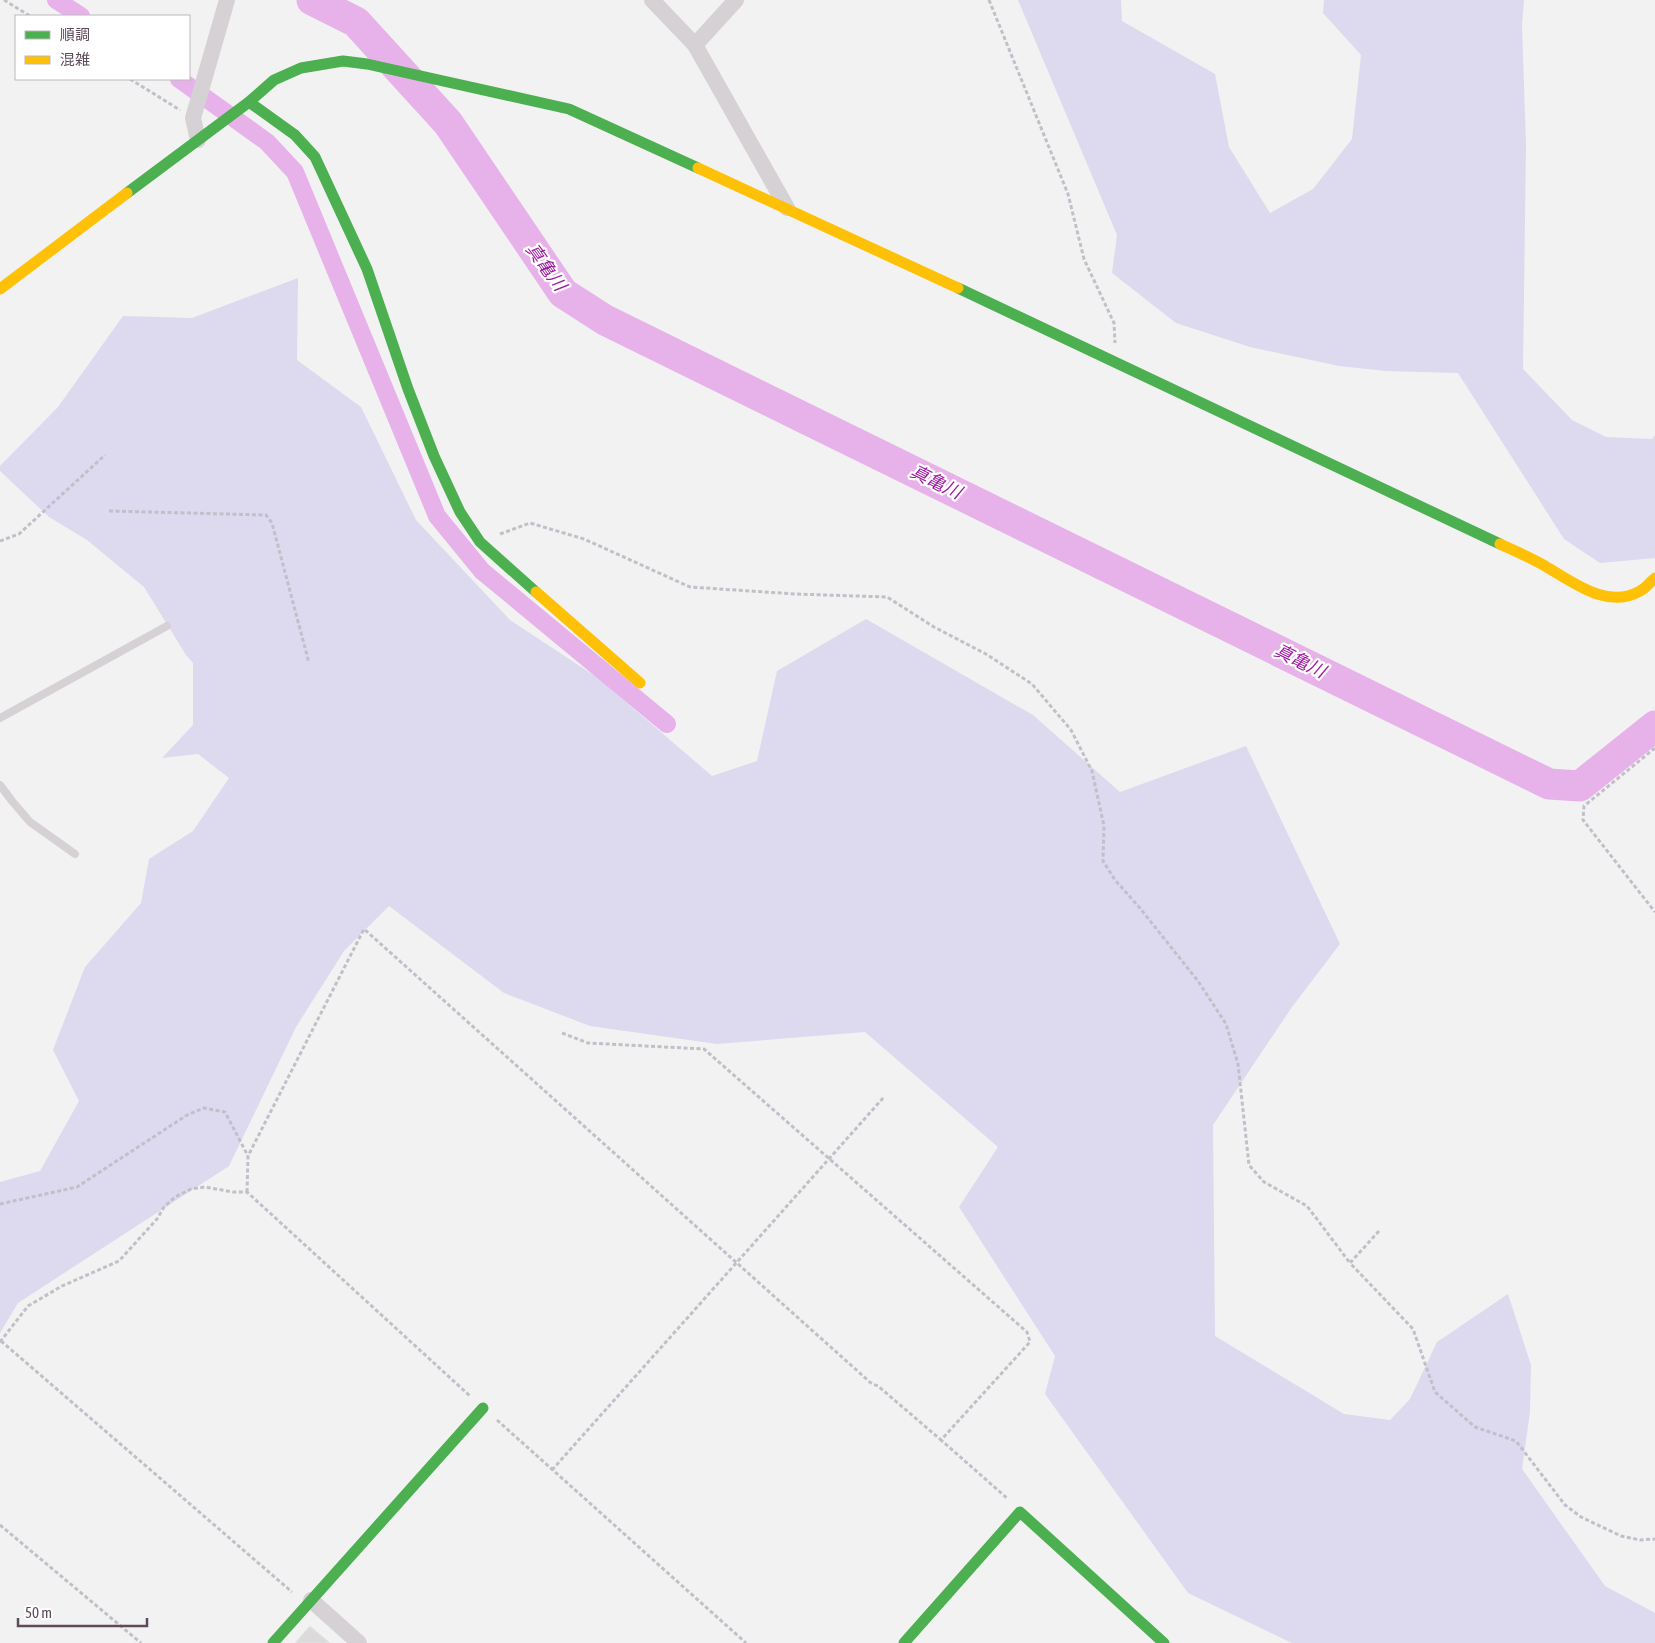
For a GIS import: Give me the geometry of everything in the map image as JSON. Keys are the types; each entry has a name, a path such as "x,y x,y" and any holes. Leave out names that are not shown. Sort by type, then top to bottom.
{"street":[{"path":"198,140 193,118 227,0"},
{"path":"652,0 695,45 787,208"},
{"path":"695,45 736,0"},
{"path":"0,289 249,102 274,80 301,68 343,61 368,64 569,109 787,208 1544,565 1580,586 1605,597 1619,598 1640,590 1655,578"},
{"path":"249,102 295,134 315,157 368,268 408,389 434,456 460,512 480,542 640,683"},
{"path":"273,1643 484,1408"},
{"path":"904,1643 1020,1512 1164,1643"},
{"path":"309,1602 359,1643"}],"lane":[{"path":"0,718 167,626"},
{"path":"0,785 30,822 76,854"}],"path":[{"path":"4,0 28,15"},
{"path":"989,0 1068,194 1084,259 1114,323 1116,363"},
{"path":"132,80 193,118"},
{"path":"0,541 18,534 105,455"},
{"path":"109,511 266,515 272,523 309,663"},
{"path":"480,542 530,523 584,539 690,587 795,594 886,597 934,627 986,654 1032,684 1071,730 1092,771 1104,826 1103,861 1115,880 1198,981 1226,1024 1238,1064 1249,1165 1264,1182 1308,1206 1350,1263 1414,1329 1435,1392 1475,1426 1516,1441 1565,1505 1581,1517 1621,1536 1640,1540 1655,1539"},
{"path":"1655,748 1584,806 1583,820 1655,912"},
{"path":"309,1602 1,1342 28,1306 62,1286 119,1261 157,1220 164,1207 175,1197 191,1189 205,1187 233,1192 247,1192 248,1156 364,929 872,1384 878,1386 1013,1502 1020,1512"},
{"path":"562,1033 588,1042 704,1049 1027,1332 1030,1342 941,1440"},
{"path":"552,1470 884,1097"},
{"path":"0,1204 78,1187 187,1116 204,1108 225,1112 248,1156"},
{"path":"1350,1263 1379,1231"},
{"path":"0,1524 141,1643"}],"shaded area":[{"path":"1018,0 1121,0 1122,21 1215,74 1229,147 1270,213 1313,189 1352,139 1361,55 1323,13 1324,0 1524,0 1522,24 1526,146 1523,369 1572,420 1606,437 1652,439 1655,435 1655,558 1600,563 1564,539 1458,373 1386,371 1339,366 1250,347 1176,323 1112,273 1117,235"},
{"path":"298,278 297,360 361,407 416,520 510,620 598,678 712,776 757,761 777,671 866,619 1033,715 1120,792 1246,746 1340,944 1292,1007 1213,1125 1215,1336 1344,1414 1390,1420 1410,1399 1437,1342 1508,1294 1531,1365 1530,1412 1522,1469 1605,1586 1655,1613 1655,1643 1292,1643 1188,1593 1045,1394 1055,1356 959,1207 998,1147 865,1032 717,1044 590,1026 504,993 389,906 344,951 296,1027 229,1166 18,1303 0,1333 0,1182 40,1171 79,1101 53,1050 85,967 141,903 149,859 193,831 229,778 198,754 162,758 193,725 193,663 186,655 144,587 87,540 49,517 0,471 0,466 58,407 123,316 192,318"}],"building":[{"path":"310,1626 330,1643 295,1643"}],"waterway":[{"path":"56,0 79,15"},
{"name":"真亀川","path":"312,0 356,22 448,123 563,293 605,320 1549,784 1580,786 1655,726"},
{"path":"180,80 267,142 295,172 437,516 482,571 667,724"}],"traffic: fast":[{"path":"127,193 249,102 274,80 301,68 343,61 367,64 569,109 698,168"},
{"path":"249,102 295,135 315,157 367,269 408,389 434,456 460,512 480,542 536,592"},
{"path":"958,288 1500,544"},
{"path":"273,1643 483,1408"},
{"path":"904,1643 1020,1512 1164,1643"}],"traffic: slow":[{"path":"698,168 958,288"},
{"path":"0,289 127,193"},
{"path":"1500,544 1540,563 1579,586 1603,596 1628,596 1642,590 1655,578"},
{"path":"536,592 640,683"}]}
